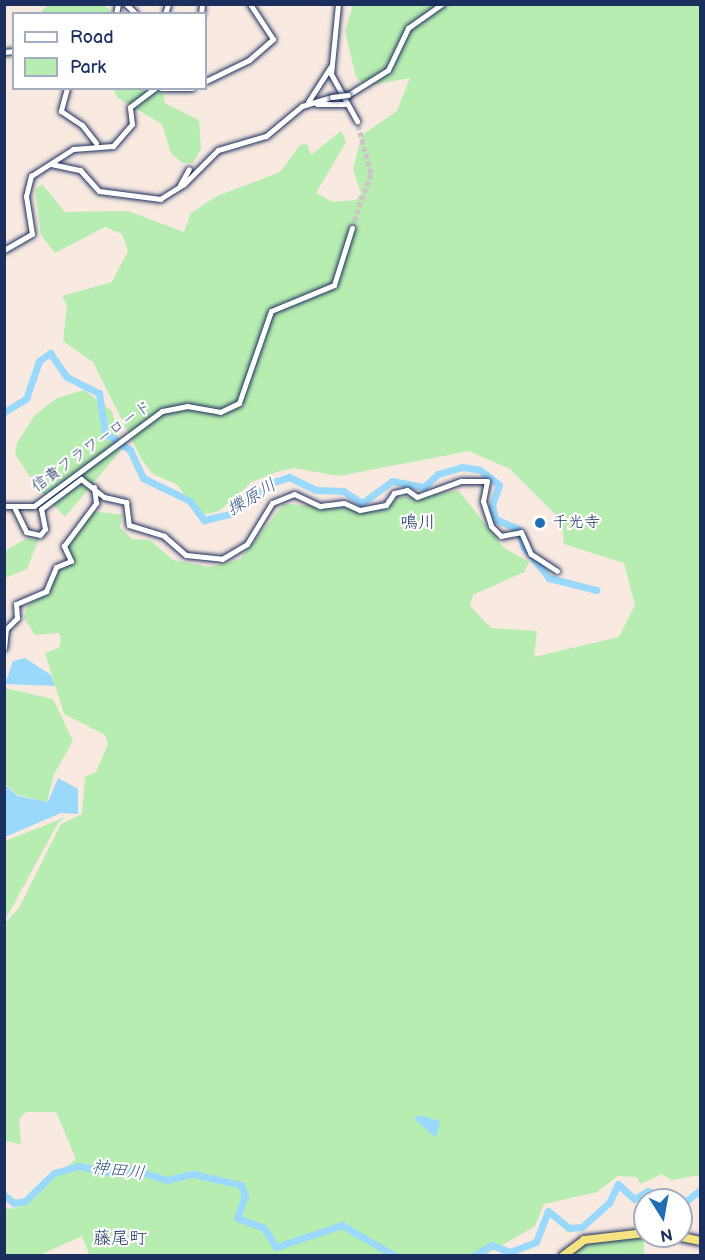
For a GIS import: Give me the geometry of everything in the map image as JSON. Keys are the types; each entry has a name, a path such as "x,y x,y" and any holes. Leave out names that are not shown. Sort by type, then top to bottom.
{"highway":[{"path":"563,1256 584,1240 633,1234"}],"street":[{"path":"207,81 249,60 273,39 250,4"},
{"path":"51,164 78,169 89,185 118,195 158,199 177,189 218,150 266,136 317,96 331,66 338,4"},
{"path":"304,106 332,97 348,95 388,70 408,28 442,4"},
{"path":"331,66 345,104 357,121"},
{"path":"66,90 61,111 96,143"},
{"path":"4,250 32,234 27,182 66,152 96,143 115,144 132,124 133,104 152,90"},
{"path":"304,106 345,104"},
{"path":"177,189 189,169"},
{"name":"信貴フラワーロード","path":"15,509 34,506 162,411 187,406 220,412 239,403 271,310 334,285 352,228"},
{"path":"4,506 15,509 26,532 40,535 45,529 41,508 81,479 94,485 104,497 126,502 131,526 164,536 186,555 222,559 247,544 272,503 294,494 320,506 344,503 360,510 386,505 394,494 407,490 417,497 461,481 487,481 483,501 490,526 501,536 521,532 531,554 557,571"},
{"path":"4,648 6,629 17,618 16,604 46,591 56,567 71,561 64,546 96,503 94,485"}],"green space":[{"path":"49,4 104,5 112,12 41,12"},
{"path":"353,5 700,5 700,1175 672,1180 661,1174 641,1184 637,1177 618,1176 597,1192 544,1204 535,1226 485,1255 90,1256 82,1236 40,1255 5,1256 5,1209 17,1208 76,1159 56,1112 26,1112 19,1119 21,1144 5,1141 4,924 19,908 61,824 82,814 85,777 96,772 108,744 105,735 64,714 45,653 59,648 61,638 59,633 35,635 24,618 27,606 46,593 55,570 72,562 65,545 93,511 122,515 120,527 132,539 150,540 173,560 210,567 240,559 284,504 376,509 398,498 459,491 504,548 529,562 524,572 473,595 470,606 491,628 537,631 534,657 619,637 635,605 624,563 564,544 562,521 510,469 469,451 339,476 294,468 276,472 252,482 219,511 197,516 178,485 153,474 142,460 93,362 63,341 67,305 62,296 112,282 128,251 122,234 105,227 55,253 41,235 35,190 42,184 65,212 128,211 184,232 191,213 217,196 280,172 300,145 307,144 311,155 341,131 346,142 316,193 333,202 356,200 361,193 353,169 362,135 397,111 410,78 366,86 356,77 345,31"},
{"path":"114,90 162,90 165,103 199,120 201,149 193,163 182,163 171,153 162,124 118,98"},
{"path":"84,390 112,411 121,450 65,517 36,486 15,454 17,443 35,415 57,398"},
{"path":"25,539 39,539 27,569 5,578 5,551"},
{"path":"5,688 53,699 73,741 54,774 47,802 18,795 5,784"},
{"path":"66,817 58,823 5,920 5,841"},
{"path":"633,1236 633,1248 644,1248 644,1255 569,1256 583,1244"}],"water":[{"path":"25,658 51,675 55,686 5,684 13,661"},
{"path":"58,778 78,789 78,814 61,813 5,837 5,785 18,796 48,802"},
{"path":"419,1115 440,1121 436,1138 414,1119"}],"waterway":[{"name":"擽原川","path":"4,412 26,399 39,361 50,353 67,377 99,393 105,433 130,450 143,478 190,501 204,520 230,514 274,482 289,477 316,490 343,491 362,503 392,481 424,487 438,474 462,467 480,470 499,485 492,505 495,519 518,529 524,547 549,578 596,590"},
{"name":"神田川","path":"4,1195 14,1203 25,1201 54,1173 79,1166 104,1172 134,1170 166,1180 193,1174 241,1185 245,1196 237,1218 264,1228 276,1247 342,1225 395,1256"},
{"name":"神田川","path":"473,1256 491,1245 510,1252 536,1242 548,1211 569,1228 582,1227 609,1203 618,1184 633,1198"},
{"name":"神田川","path":"693,1196 700,1190"}],"tunnel":[{"path":"352,228 371,173 357,121"}],"place":[{"name":"千光寺","path":"540,523"}],"district":[{"name":"鳴川","path":"418,523"},
{"name":"藤尾町","path":"120,1239"}]}
